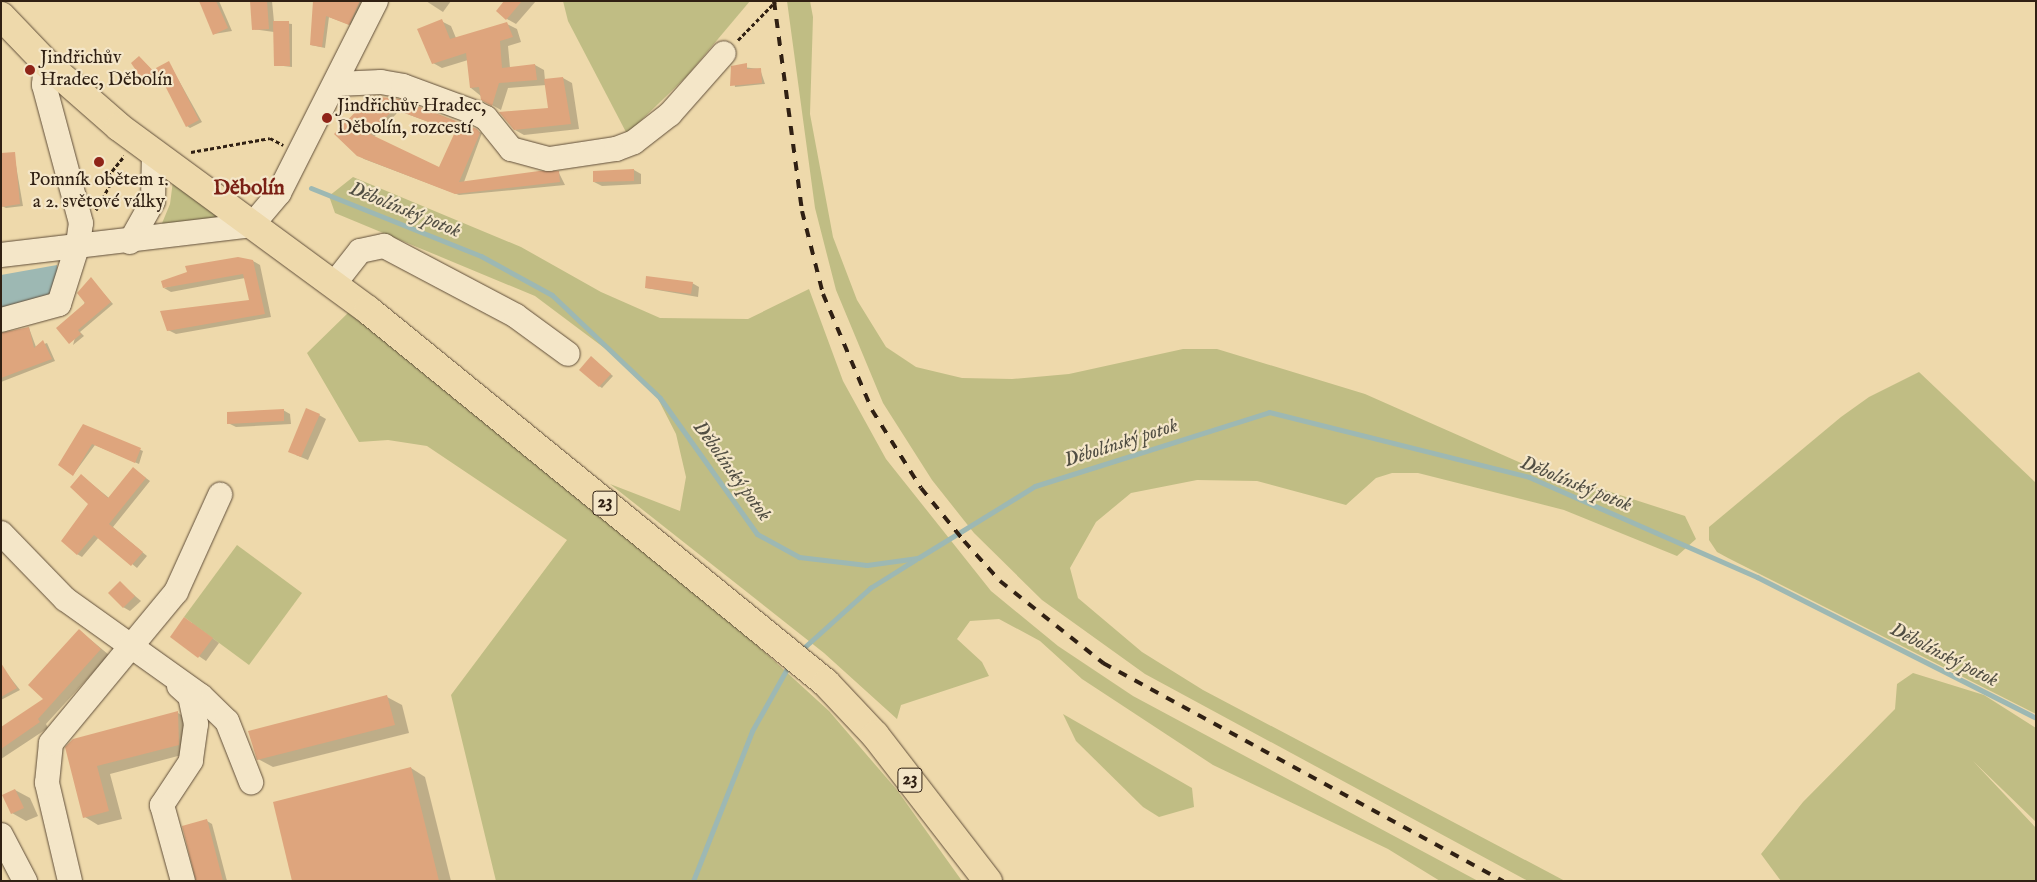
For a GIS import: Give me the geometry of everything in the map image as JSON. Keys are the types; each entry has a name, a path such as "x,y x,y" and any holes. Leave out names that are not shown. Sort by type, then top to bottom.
{"main road":[{"name":"23","path":"1,16 46,63 145,147 334,284 826,683 875,735 988,881"}],"street":[{"path":"1,255 79,234 130,242 252,224 279,193 337,84 376,1"},
{"path":"337,84 381,82 412,90 486,118 511,149 549,159 616,149 634,142 670,114 724,53"},
{"path":"1,320 59,304 79,234 44,85 46,63"},
{"path":"130,242 153,201 145,147"},
{"path":"334,284 360,252 384,246 516,316 568,354"},
{"path":"70,881 47,783 51,743 134,647 143,629 176,592 220,496"},
{"path":"1,533 65,599 156,663 227,720 251,782"},
{"path":"156,663 190,696 196,724 192,761 162,805 183,881"},
{"path":"1,835 25,881"},
{"path":"1,869 8,881"}],"path":[{"path":"724,53 776,1"},
{"path":"181,149 197,154 270,138 300,154"},
{"path":"79,234 103,204 110,185 108,176 145,147"}],"shaded area":[{"path":"563,1 750,1 686,77 627,134 568,21"},
{"path":"787,1 810,1 813,17 810,114 833,237 857,300 886,347 916,367 962,378 1012,379 1069,374 1183,349 1217,349 1365,394 1521,463 1685,516 1696,539 1677,556 1564,510 1418,473 1392,473 1376,478 1346,505 1257,481 1197,480 1131,493 1096,522 1070,568 1078,598 1142,652 1203,690 1565,881 1528,881 1145,674 1042,600 974,533 932,480 883,403 836,290 815,208"},
{"path":"353,177 521,247 601,292 660,318 748,319 809,289 843,381 886,459 991,591 1058,646 1133,696 1478,881 1440,881 1388,849 1213,765 1082,679 1040,641 999,619 970,621 957,639 982,662 989,676 901,705 897,719 824,653 610,484 680,511 686,477 676,434 655,393 619,359 535,296 335,213 329,196"},
{"path":"173,181 227,220 158,233 170,204"},
{"path":"351,310 737,627 829,711 897,790 962,881 496,881 451,695 567,540 427,446 388,440 359,442 307,353"},
{"path":"1919,372 2036,483 2036,714 1728,558 1717,552 1709,540 1709,527 1841,417 1869,397"},
{"path":"237,545 302,593 249,665 184,617"},
{"path":"1913,673 1984,695 2036,728 2036,822 1973,761 2036,828 2036,881 1781,881 1761,854 1803,802 1895,709 1897,684"},
{"path":"1063,714 1192,788 1194,807 1159,817 1143,807 1076,741"}],"water":[{"path":"57,265 59,292 1,314 1,275"}],"building":[{"path":"199,1 216,1 228,28 213,35"},
{"path":"250,1 267,1 269,29 252,30"},
{"path":"313,1 360,1 349,25 326,16 322,47 310,45"},
{"path":"504,1 522,1 506,20 496,11"},
{"path":"442,19 450,39 507,22 513,37 500,41 502,68 535,64 537,80 499,83 492,106 481,100 479,87 470,88 466,53 432,64 417,29"},
{"path":"273,21 289,21 290,66 274,66"},
{"path":"139,56 158,76 145,84 131,63"},
{"path":"169,61 199,120 186,127 156,68"},
{"path":"747,63 747,69 761,68 762,83 730,86 731,66"},
{"path":"563,77 571,124 514,130 499,112 548,108 544,79"},
{"path":"371,96 399,99 477,129 480,133 459,182 539,171 559,171 560,182 455,194 357,156 334,134","holes":["394,109 455,132 439,167 370,134"]},
{"path":"15,152 20,204 1,207 1,153"},
{"path":"634,169 634,181 593,182 593,171"},
{"path":"238,257 253,260 265,314 167,331 160,311 249,300 243,274 163,288 161,281 187,272 185,266"},
{"path":"646,276 693,282 691,294 645,288"},
{"path":"91,277 111,302 78,330 81,334 69,344 56,328 85,303 77,293"},
{"path":"29,327 34,348 43,340 52,359 1,378 1,333"},
{"path":"591,356 611,374 599,387 579,370"},
{"path":"306,408 320,414 301,457 288,452"},
{"path":"284,409 284,421 227,424 227,412"},
{"path":"83,424 141,448 135,463 92,444 73,476 58,465"},
{"path":"133,467 146,478 109,524 143,552 131,566 94,535 77,555 61,541 88,504 70,487 81,474 108,498"},
{"path":"120,581 135,596 123,608 108,593"},
{"path":"184,617 213,638 198,658 170,637"},
{"path":"79,629 101,649 38,719 40,722 1,749 1,727 43,699 28,685"},
{"path":"1,663 17,688 1,697"},
{"path":"387,695 395,725 257,760 248,731"},
{"path":"178,711 179,745 97,766 109,811 83,818 65,747 73,739"},
{"path":"411,767 439,881 292,881 273,802"},
{"path":"15,789 24,808 11,814 2,795"},
{"path":"207,819 223,881 196,881 182,826"}],"waterway":[{"name":"Děbolínský potok","path":"311,188 481,256 552,295 660,398 757,534 799,557 867,565 918,558 1035,486 1269,412 1529,477 1757,577 2036,718"},
{"path":"799,652 870,588 915,560"},
{"path":"693,881 752,731 789,665"}],"railway":[{"path":"774,1 802,211 823,294 872,410 921,488 964,541 1000,581 1103,663 1503,881"}],"place":[{"name":"Jindřichův Hradec, Děbolín","path":"30,70"},
{"name":"Jindřichův Hradec, Děbolín, rozcestí","path":"327,118"},
{"name":"Pomník obětem 1. a 2. světové války","path":"99,162"}],"district":[{"name":"Děbolín","path":"249,189"}]}
